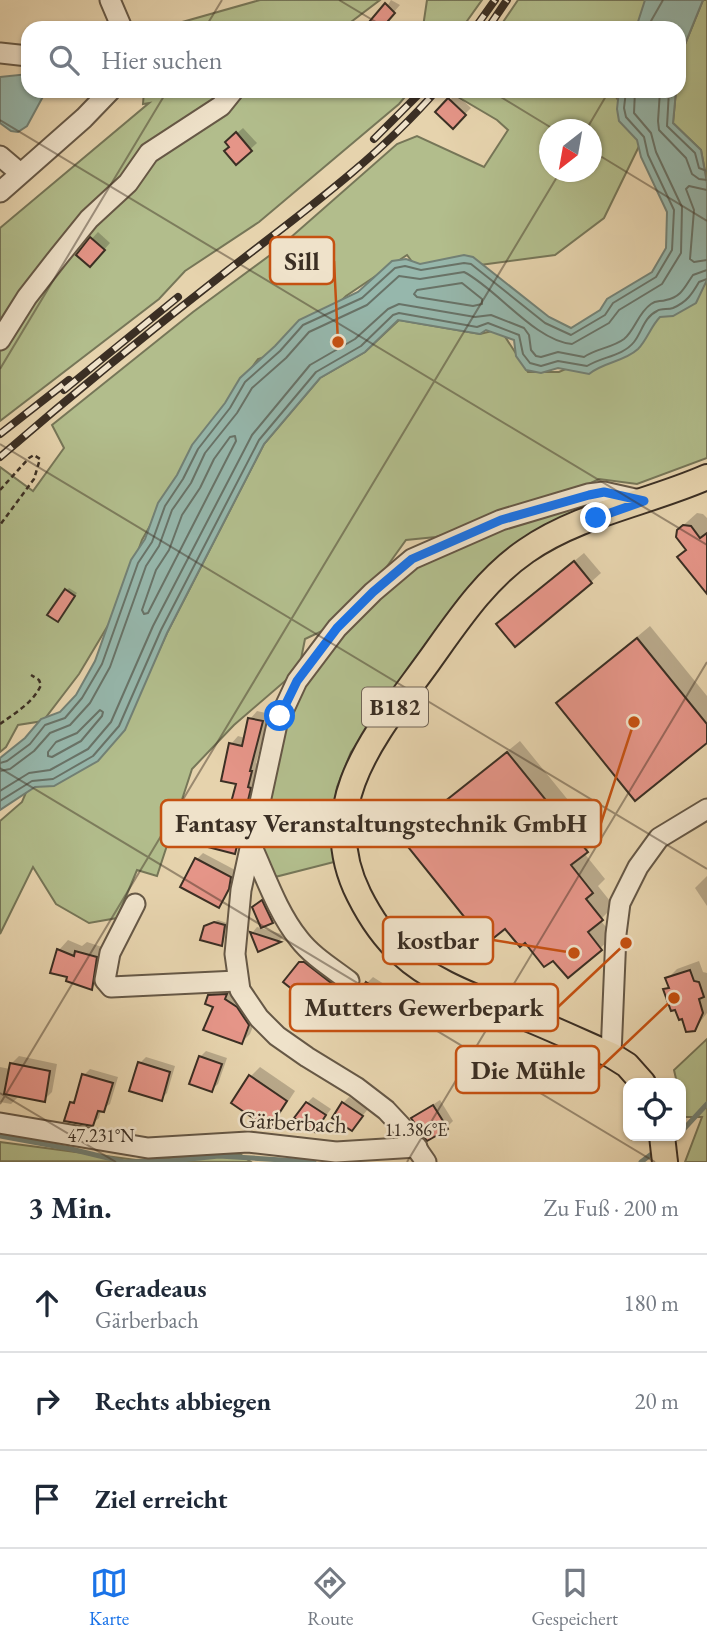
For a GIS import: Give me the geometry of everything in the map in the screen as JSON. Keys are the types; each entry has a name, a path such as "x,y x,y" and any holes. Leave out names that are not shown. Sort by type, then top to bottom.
{"main road":[{"name":"B182","path":"640,1078 627,1065 611,1055 433,976 403,955 374,922 348,870 344,814 347,796 365,752 455,625 498,572 548,537 707,477"},
{"path":"663,1141 665,1162"}],"street":[{"path":"110,0 119,21"},
{"path":"0,53 21,55"},
{"path":"0,192 103,98"},
{"path":"0,341 27,297 59,256 89,219 128,183 149,153 220,106 227,98"},
{"path":"0,156 20,173"},
{"name":"Gärberbach","path":"422,1155 401,1126 378,1103 277,1036 259,1018 237,981 236,936 241,890 277,724 297,681 337,628 412,559 501,520 604,492 644,501"},
{"path":"611,1055 616,934 620,903 634,874 659,838 707,809"},
{"path":"252,847 285,919 299,940 349,981"},
{"path":"135,904 110,953 105,980 111,987 237,981"},
{"name":"Gärberbach","path":"0,1123 148,1148 248,1142 336,1152 422,1155"}],"path":[{"path":"0,490 29,458 34,456 40,459 40,467 34,479 0,525"},
{"path":"0,724 25,706 38,692 41,685 39,680 31,676"}],"green space":[{"path":"260,0 380,0 352,21 186,21"},
{"path":"427,0 482,0 467,21 424,21"},
{"path":"518,0 649,0 642,21 504,21"},
{"path":"703,0 707,0 707,182 701,150 673,123 675,98 686,98 686,42"},
{"path":"143,98 404,98 259,222 185,271 159,299 0,421 0,228 149,103 143,104"},
{"path":"460,98 617,98 644,136 604,218 555,255 480,265 416,267 407,255 346,296 293,348 258,359 194,448 142,540 116,612 79,674 43,721 18,725 6,747 0,752 0,467 33,491 64,448 52,425 193,312 273,253 397,144 417,136 484,167 508,130 497,120"},
{"path":"707,271 707,458 637,484 599,479 574,491 436,537 406,540 383,572 337,624 305,639 299,669 234,725 192,769 157,876 137,870 117,918 89,923 56,904 33,867 0,934 0,821 22,802 36,769 136,701 167,633 264,444 320,378 365,352 399,320 480,334 500,329 528,372 559,372 629,341"},
{"path":"601,499 607,504 575,514 396,690 351,752 337,787 331,829 334,862 275,877 256,845 280,729 322,651 401,572 476,534"},
{"path":"707,1039 707,1162 685,1162 702,1117 686,1117 686,1078 676,1078 674,1070"},
{"path":"0,1142 136,1160 240,1154 251,1162 0,1161"}],"water":[{"path":"645,0 703,0 686,42 686,21 638,21"},
{"path":"21,75 21,98 42,98 27,126 18,132 11,131 0,123 0,77"},
{"path":"618,98 675,98 673,123 701,150 707,183 707,280 696,303 673,316 660,317 638,349 589,374 558,368 541,373 526,370 516,356 514,340 486,330 480,334 398,320 365,352 320,378 264,444 167,633 125,730 98,761 54,786 35,787 0,810 0,758 25,738 41,719 60,712 76,695 95,661 131,560 145,539 158,503 177,475 192,445 225,403 240,378 299,320 358,292 392,261 406,259 420,264 464,255 473,257 549,317 571,328 600,310 607,299 652,272 666,248 667,212 641,157 637,140 619,121"}],"building":[{"path":"385,3 395,13 388,21 370,21"},
{"path":"448,98 466,115 453,129 435,112"},
{"path":"236,132 252,151 236,165 224,151 229,147 225,142"},
{"path":"90,237 105,250 90,267 76,255"},
{"path":"683,525 691,526 700,538 707,533 707,594 677,557 686,550 676,537 677,530"},
{"path":"574,561 592,583 515,647 496,624"},
{"path":"65,589 75,596 58,622 47,615"},
{"path":"637,638 707,724 707,743 635,801 556,703"},
{"path":"248,718 263,721 250,771 248,787 251,788 235,854 204,846 215,806 229,810 236,784 221,781 229,743 242,746"},
{"path":"507,752 588,852 571,865 593,893 586,899 603,920 588,932 602,950 568,978 553,961 544,967 525,943 520,947 505,929 486,944 400,837"},
{"path":"195,858 231,877 229,889 219,908 180,887"},
{"path":"262,900 273,923 261,928 252,907"},
{"path":"214,922 225,925 222,946 200,940 204,926"},
{"path":"250,932 281,942 258,952"},
{"path":"57,949 74,956 75,951 97,957 92,990 66,981 67,977 50,973"},
{"path":"299,962 304,962 335,986 317,1009 283,982"},
{"path":"690,970 694,981 699,982 704,997 699,999 703,1013 695,1031 686,1032 682,1019 679,1020 675,1010 671,1011 663,989 669,988 665,978"},
{"path":"366,982 390,997 373,1025 349,1009"},
{"path":"227,994 225,999 237,1007 249,1025 242,1044 203,1030 213,1007 205,1004 208,995"},
{"path":"199,1056 222,1064 212,1092 189,1084"},
{"path":"138,1062 170,1072 162,1101 129,1091"},
{"path":"10,1063 50,1071 45,1102 4,1094"},
{"path":"82,1074 113,1083 104,1112 98,1111 93,1126 64,1121 70,1102 74,1103"},
{"path":"249,1075 287,1101 269,1129 231,1103"},
{"path":"306,1102 326,1115 315,1132 294,1118"},
{"path":"342,1102 363,1116 352,1131 332,1118"},
{"path":"433,1105 448,1129 427,1141 411,1118"}],"waterway":[{"path":"686,1127 707,1104"},
{"path":"0,1136 124,1162 219,1156 314,1162"},
{"path":"641,1162 657,1150"}],"railway":[{"path":"480,21 495,0"},
{"path":"493,21 507,0"},
{"path":"374,139 415,98"},
{"path":"0,457 141,339 336,186 388,140 430,98"},
{"path":"64,390 178,297"},
{"path":"0,434 69,380"}],"place":[{"name":"Sill","path":"338,342"},
{"name":"Fantasy Veranstaltungstechnik GmbH","path":"634,722"},
{"name":"Mutters Gewerbepark","path":"626,943"},
{"name":"kostbar","path":"574,953"},
{"name":"Die Mühle","path":"674,998"}],"route":[{"path":"280,716 297,681 337,628 373,592 412,559 501,520 589,495 604,492 644,501 596,518"}]}
